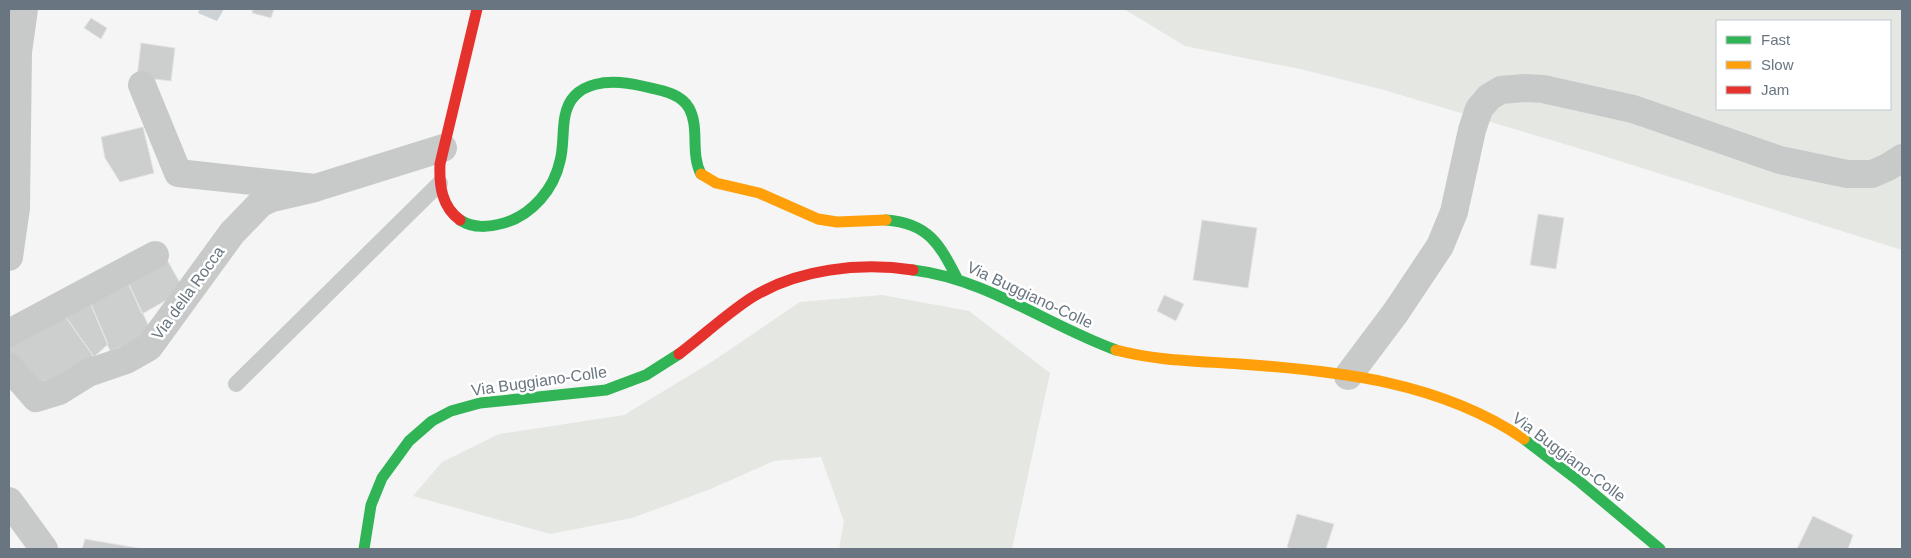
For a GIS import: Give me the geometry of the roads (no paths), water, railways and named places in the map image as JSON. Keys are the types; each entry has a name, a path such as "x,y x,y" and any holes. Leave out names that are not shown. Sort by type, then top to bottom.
{"street":[{"path":"9,257 16,208 18,176 13,68 24,9"},
{"path":"477,9 443,148 440,183 451,215 461,222 477,227 494,226 508,222 536,205 554,177 561,159 564,118 574,94 588,86 621,81 680,97 690,108 694,120 695,156 699,172 710,180 761,194 809,217 828,221 872,219 908,221 924,229 934,238 944,250 958,280"},
{"name":"Via della Rocca","path":"142,85 178,173 315,188"},
{"path":"1348,376 1396,312 1440,246 1454,212 1472,130 1479,109 1490,97 1501,90 1543,89 1633,109 1780,160 1847,174 1872,174 1902,158"},
{"name":"Via della Rocca","path":"9,367 36,398 59,391 88,373 126,360 149,347 232,233 261,202 315,188 443,148"},
{"path":"9,333 155,255"},
{"name":"Via Buggiano-Colle","path":"364,549 372,502 400,450 421,430 444,414 474,404 606,390 634,381 653,372 748,300 786,280 836,270 878,266 932,271 975,285 1093,342 1127,353 1196,363 1241,364 1348,376 1404,387 1466,408 1492,420 1567,473 1660,549"},
{"path":"9,501 44,549"}],"lane":[{"path":"236,384 440,183"}]}
